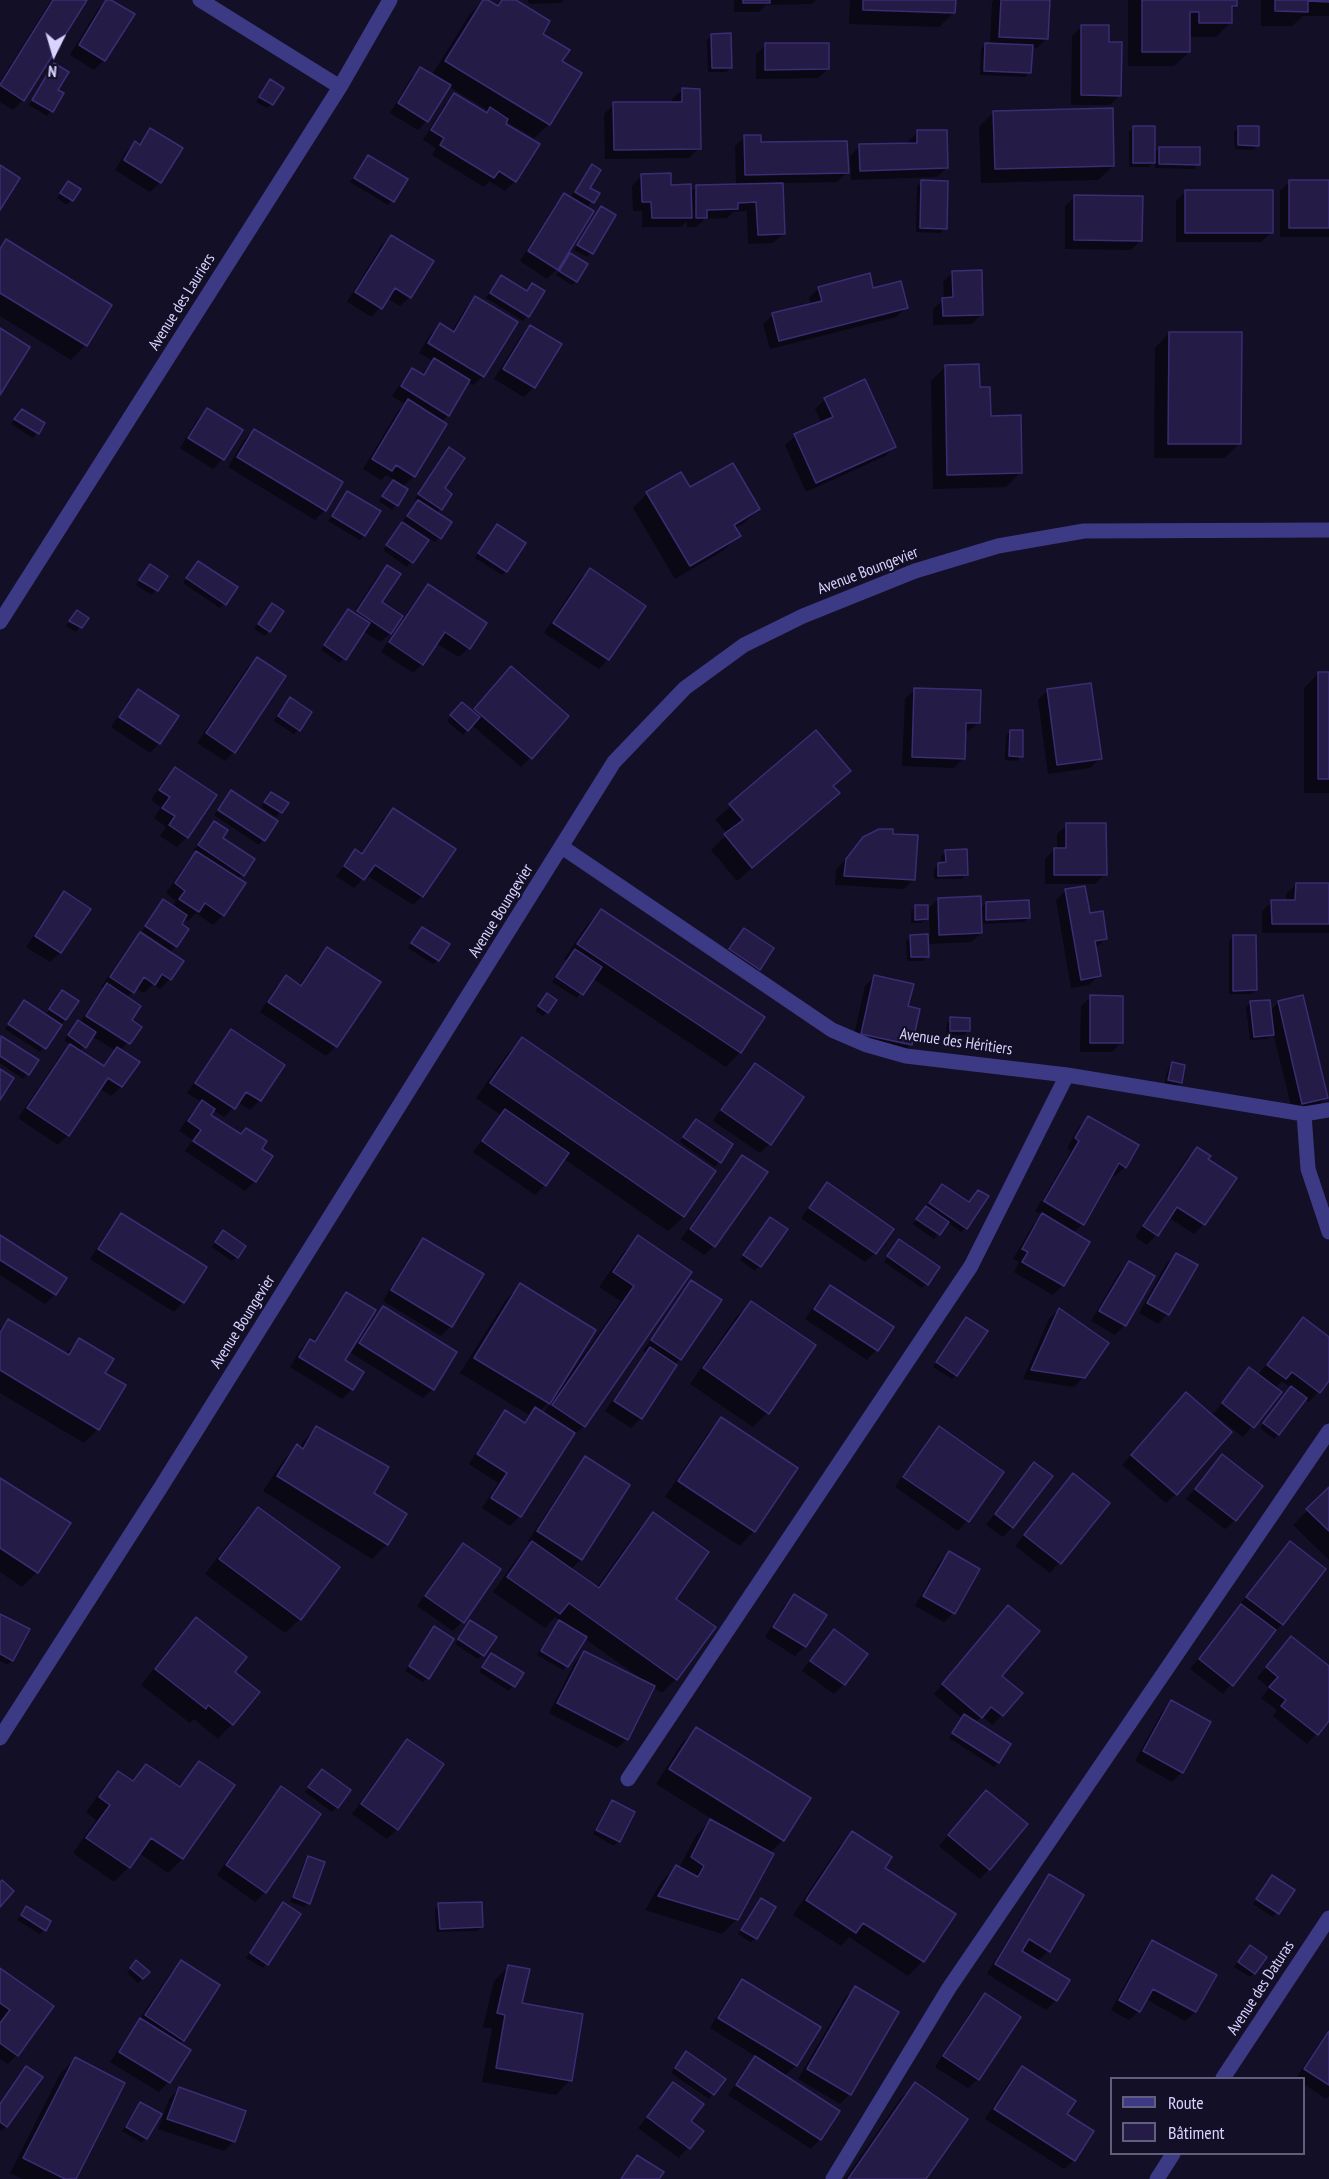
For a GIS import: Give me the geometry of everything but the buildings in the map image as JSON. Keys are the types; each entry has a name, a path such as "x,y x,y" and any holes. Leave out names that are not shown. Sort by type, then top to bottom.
{"street":[{"path":"200,0 340,87"},
{"name":"Avenue des Lauriers","path":"0,622 340,87 390,0"},
{"name":"Avenue Boungevier","path":"0,1738 167,1477 614,762 686,688 744,645 803,616 915,571 998,546 1084,531 1329,530"},
{"name":"Avenue des Héritiers","path":"562,847 832,1030 867,1045 906,1056 1067,1075 1304,1114 1329,1110"},
{"path":"628,1779 971,1266 1067,1075"},
{"path":"1304,1114 1308,1169 1329,1232"},
{"path":"833,2179 949,1988 1329,1431"},
{"name":"Avenue des Daturas","path":"1224,2077 1329,1918"},
{"path":"1157,2179 1172,2155"}]}
